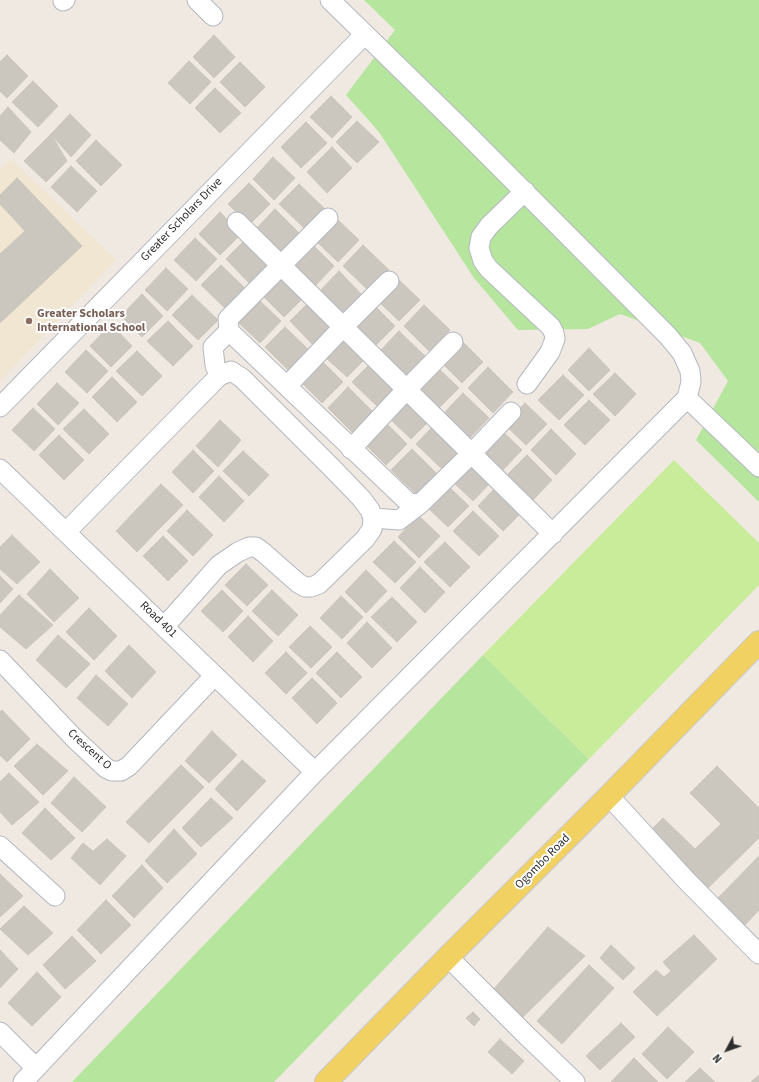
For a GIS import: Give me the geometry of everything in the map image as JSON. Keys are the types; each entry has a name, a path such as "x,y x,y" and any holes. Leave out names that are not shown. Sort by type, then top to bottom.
{"main road":[{"name":"Ogombo Road","path":"326,1082 759,642"}],"street":[{"path":"197,0 213,16"},
{"path":"23,1082 315,772 687,398 691,382 690,371 682,353 668,336 525,191 330,0"},
{"name":"Greater Scholars Drive","path":"0,407 365,34"},
{"path":"525,191 489,226 481,237 479,248 483,261 489,269 551,327 554,333 555,338 550,352 528,384"},
{"path":"328,218 228,319 229,331 409,503 420,504"},
{"path":"237,222 553,534"},
{"path":"287,386 389,281"},
{"path":"220,376 215,365 213,347 229,331"},
{"path":"351,449 453,342"},
{"path":"66,532 220,376 231,371 242,378 361,498 370,510 373,518 372,529 365,539 319,584 311,587 305,587 298,583 264,552 256,547 249,547 238,552 219,565 165,626"},
{"path":"687,398 759,467"},
{"path":"373,518 399,520 420,504 511,412"},
{"name":"Road 401","path":"0,469 165,626 214,676 315,772"},
{"name":"Crescent O","path":"0,660 75,739 106,768 112,771 121,771 129,766 214,676"},
{"path":"609,796 686,880 759,954"},
{"path":"0,846 55,896"},
{"path":"448,957 575,1082"},
{"path":"0,1032 36,1068"}],"shaded area":[{"name":"Greater Scholars International School","path":"11,159 116,260 0,381 0,169"}],"green space":[{"path":"364,0 759,0 759,502 696,440 728,381 700,343 620,314 588,329 518,330 474,278 379,132 346,95 395,30"},
{"path":"674,460 759,543 759,585 589,759 483,655"},
{"path":"483,655 589,759 274,1082 72,1082"}],"building":[{"path":"214,35 235,57 214,78 193,57"},
{"path":"7,55 28,76 7,98 0,91 0,62"},
{"path":"189,61 211,82 190,104 168,83"},
{"path":"240,62 265,87 245,107 220,82"},
{"path":"33,81 58,106 38,127 12,102"},
{"path":"215,88 241,113 220,133 195,108"},
{"path":"331,96 352,117 332,138 310,117"},
{"path":"8,107 31,132 14,153 0,140 0,116"},
{"path":"70,114 91,135 71,157 51,134"},
{"path":"357,121 379,142 357,163 336,142"},
{"path":"306,122 327,143 301,168 281,147"},
{"path":"51,134 67,161 46,182 24,161"},
{"path":"96,140 122,165 101,186 76,161"},
{"path":"332,147 352,168 327,193 307,172"},
{"path":"273,157 295,178 274,200 253,179"},
{"path":"71,166 97,191 77,212 51,187"},
{"path":"17,178 82,246 0,323 0,254 25,231 0,204 0,195"},
{"path":"249,183 270,204 249,225 228,204"},
{"path":"299,184 325,209 305,229 279,204"},
{"path":"275,209 300,234 280,255 255,230"},
{"path":"220,212 241,234 220,255 199,234"},
{"path":"337,219 359,240 338,262 316,241"},
{"path":"195,238 217,259 196,281 174,260"},
{"path":"246,239 271,264 251,285 226,259"},
{"path":"313,245 334,266 313,288 292,266"},
{"path":"363,245 389,270 369,291 343,266"},
{"path":"221,265 247,290 227,310 201,285"},
{"path":"166,268 188,289 167,311 145,290"},
{"path":"339,271 364,297 344,317 319,292"},
{"path":"284,275 305,296 284,317 263,296"},
{"path":"398,279 420,300 399,321 377,300"},
{"path":"142,294 163,316 142,337 121,316"},
{"path":"192,295 218,320 198,340 172,315"},
{"path":"259,300 281,321 260,343 238,322"},
{"path":"310,301 335,326 315,347 290,321"},
{"path":"374,305 395,326 374,347 353,326"},
{"path":"424,305 450,330 429,351 404,326"},
{"path":"168,321 193,346 173,366 147,341"},
{"path":"111,324 132,346 111,367 90,346"},
{"path":"285,327 311,352 290,372 265,347"},
{"path":"399,331 425,356 405,377 379,352"},
{"path":"346,335 368,356 347,377 325,357"},
{"path":"462,341 483,362 462,383 441,362"},
{"path":"589,348 610,370 589,391 568,370"},
{"path":"86,350 108,371 87,393 65,372"},
{"path":"137,351 162,376 142,396 116,371"},
{"path":"322,361 343,382 322,403 301,382"},
{"path":"373,361 398,386 378,407 352,382"},
{"path":"437,367 459,388 438,409 416,388"},
{"path":"488,367 513,392 493,413 468,388"},
{"path":"615,373 636,394 615,416 593,394"},
{"path":"563,375 584,395 559,420 538,400"},
{"path":"112,377 137,402 117,422 92,397"},
{"path":"57,383 79,403 58,425 37,404"},
{"path":"348,387 373,412 353,433 328,408"},
{"path":"463,393 489,418 469,439 443,414"},
{"path":"410,397 432,418 411,439 389,418"},
{"path":"589,400 610,420 585,445 564,425"},
{"path":"525,403 547,424 526,445 504,424"},
{"path":"33,408 55,429 34,451 12,430"},
{"path":"84,409 109,434 89,454 63,429"},
{"path":"220,420 241,440 218,467 196,446"},
{"path":"386,423 407,444 386,465 365,444"},
{"path":"436,423 462,448 442,469 416,444"},
{"path":"500,429 522,450 501,472 479,450"},
{"path":"551,429 576,454 556,475 531,450"},
{"path":"59,435 84,460 64,480 39,455"},
{"path":"412,449 437,474 417,495 391,470"},
{"path":"193,450 214,471 193,493 172,472"},
{"path":"243,451 269,475 249,496 223,471"},
{"path":"527,455 552,480 532,501 506,476"},
{"path":"472,459 493,480 473,501 451,480"},
{"path":"219,476 244,501 224,522 199,497"},
{"path":"161,484 183,505 158,530 137,509"},
{"path":"447,485 469,506 448,527 426,506"},
{"path":"498,485 524,510 503,531 478,506"},
{"path":"137,509 158,530 137,552 116,531"},
{"path":"187,510 213,535 193,556 167,531"},
{"path":"473,511 499,536 479,556 453,531"},
{"path":"418,515 440,536 419,558 398,537"},
{"path":"12,535 40,562 17,584 0,569 0,547"},
{"path":"163,536 188,561 168,581 143,556"},
{"path":"394,541 416,562 395,583 373,562"},
{"path":"445,542 470,567 450,587 424,562"},
{"path":"246,564 268,585 247,606 225,585"},
{"path":"420,567 445,592 425,613 400,588"},
{"path":"50,569 79,598 54,622 27,594"},
{"path":"366,570 387,591 366,613 345,592"},
{"path":"0,576 13,589 0,603"},
{"path":"222,590 243,611 223,632 201,611"},
{"path":"272,590 298,615 278,636 252,611"},
{"path":"19,595 53,625 26,649 0,627 0,615"},
{"path":"341,596 363,617 342,639 320,618"},
{"path":"392,597 417,622 397,642 371,617"},
{"path":"89,608 117,636 94,660 66,632"},
{"path":"248,616 273,641 253,662 228,637"},
{"path":"367,622 392,648 372,668 347,643"},
{"path":"310,626 332,647 311,668 289,647"},
{"path":"58,635 90,664 66,688 36,660"},
{"path":"129,645 156,672 132,698 105,671"},
{"path":"286,652 307,673 286,694 265,673"},
{"path":"337,652 362,677 341,698 316,673"},
{"path":"96,675 128,704 108,726 77,698"},
{"path":"312,678 337,703 317,724 292,698"},
{"path":"2,710 30,739 7,762 0,755 0,712"},
{"path":"212,731 237,755 209,783 185,761"},
{"path":"37,744 68,771 43,795 14,766"},
{"path":"242,760 266,781 237,811 215,789"},
{"path":"181,765 204,787 149,843 126,822"},
{"path":"717,766 759,808 759,838 705,891 648,833 663,818 695,849 721,824 690,793"},
{"path":"9,773 39,802 12,825 0,812 0,782"},
{"path":"74,777 106,807 82,832 51,803"},
{"path":"211,798 233,818 201,847 182,828"},
{"path":"45,808 75,838 51,860 22,833"},
{"path":"174,829 197,854 167,883 145,861"},
{"path":"107,839 126,856 100,885 71,858 83,843 93,851"},
{"path":"759,856 759,910 745,925 718,898"},
{"path":"142,865 163,888 134,918 112,896"},
{"path":"0,874 23,896 0,917"},
{"path":"106,900 131,925 101,954 77,930"},
{"path":"24,906 53,933 28,955 0,929"},
{"path":"548,927 585,956 522,1018 493,990"},
{"path":"694,935 717,959 657,1016 633,992 656,970 664,977 671,971 663,962"},
{"path":"72,936 96,961 65,989 43,965"},
{"path":"611,945 635,968 623,980 600,958"},
{"path":"0,950 18,969 0,988"},
{"path":"589,965 614,988 562,1044 537,1021"},
{"path":"37,972 61,997 32,1026 8,1003"},
{"path":"473,1012 480,1019 474,1026 466,1018"},
{"path":"621,1023 635,1037 600,1070 586,1056"},
{"path":"668,1027 694,1052 667,1079 642,1054"},
{"path":"500,1039 524,1061 512,1074 488,1052"},
{"path":"634,1058 658,1082 611,1082"},
{"path":"700,1068 715,1082 685,1082"},
{"path":"759,1075 759,1082 751,1082"}],"place":[{"name":"Greater Scholars International School","path":"29,321"}]}
